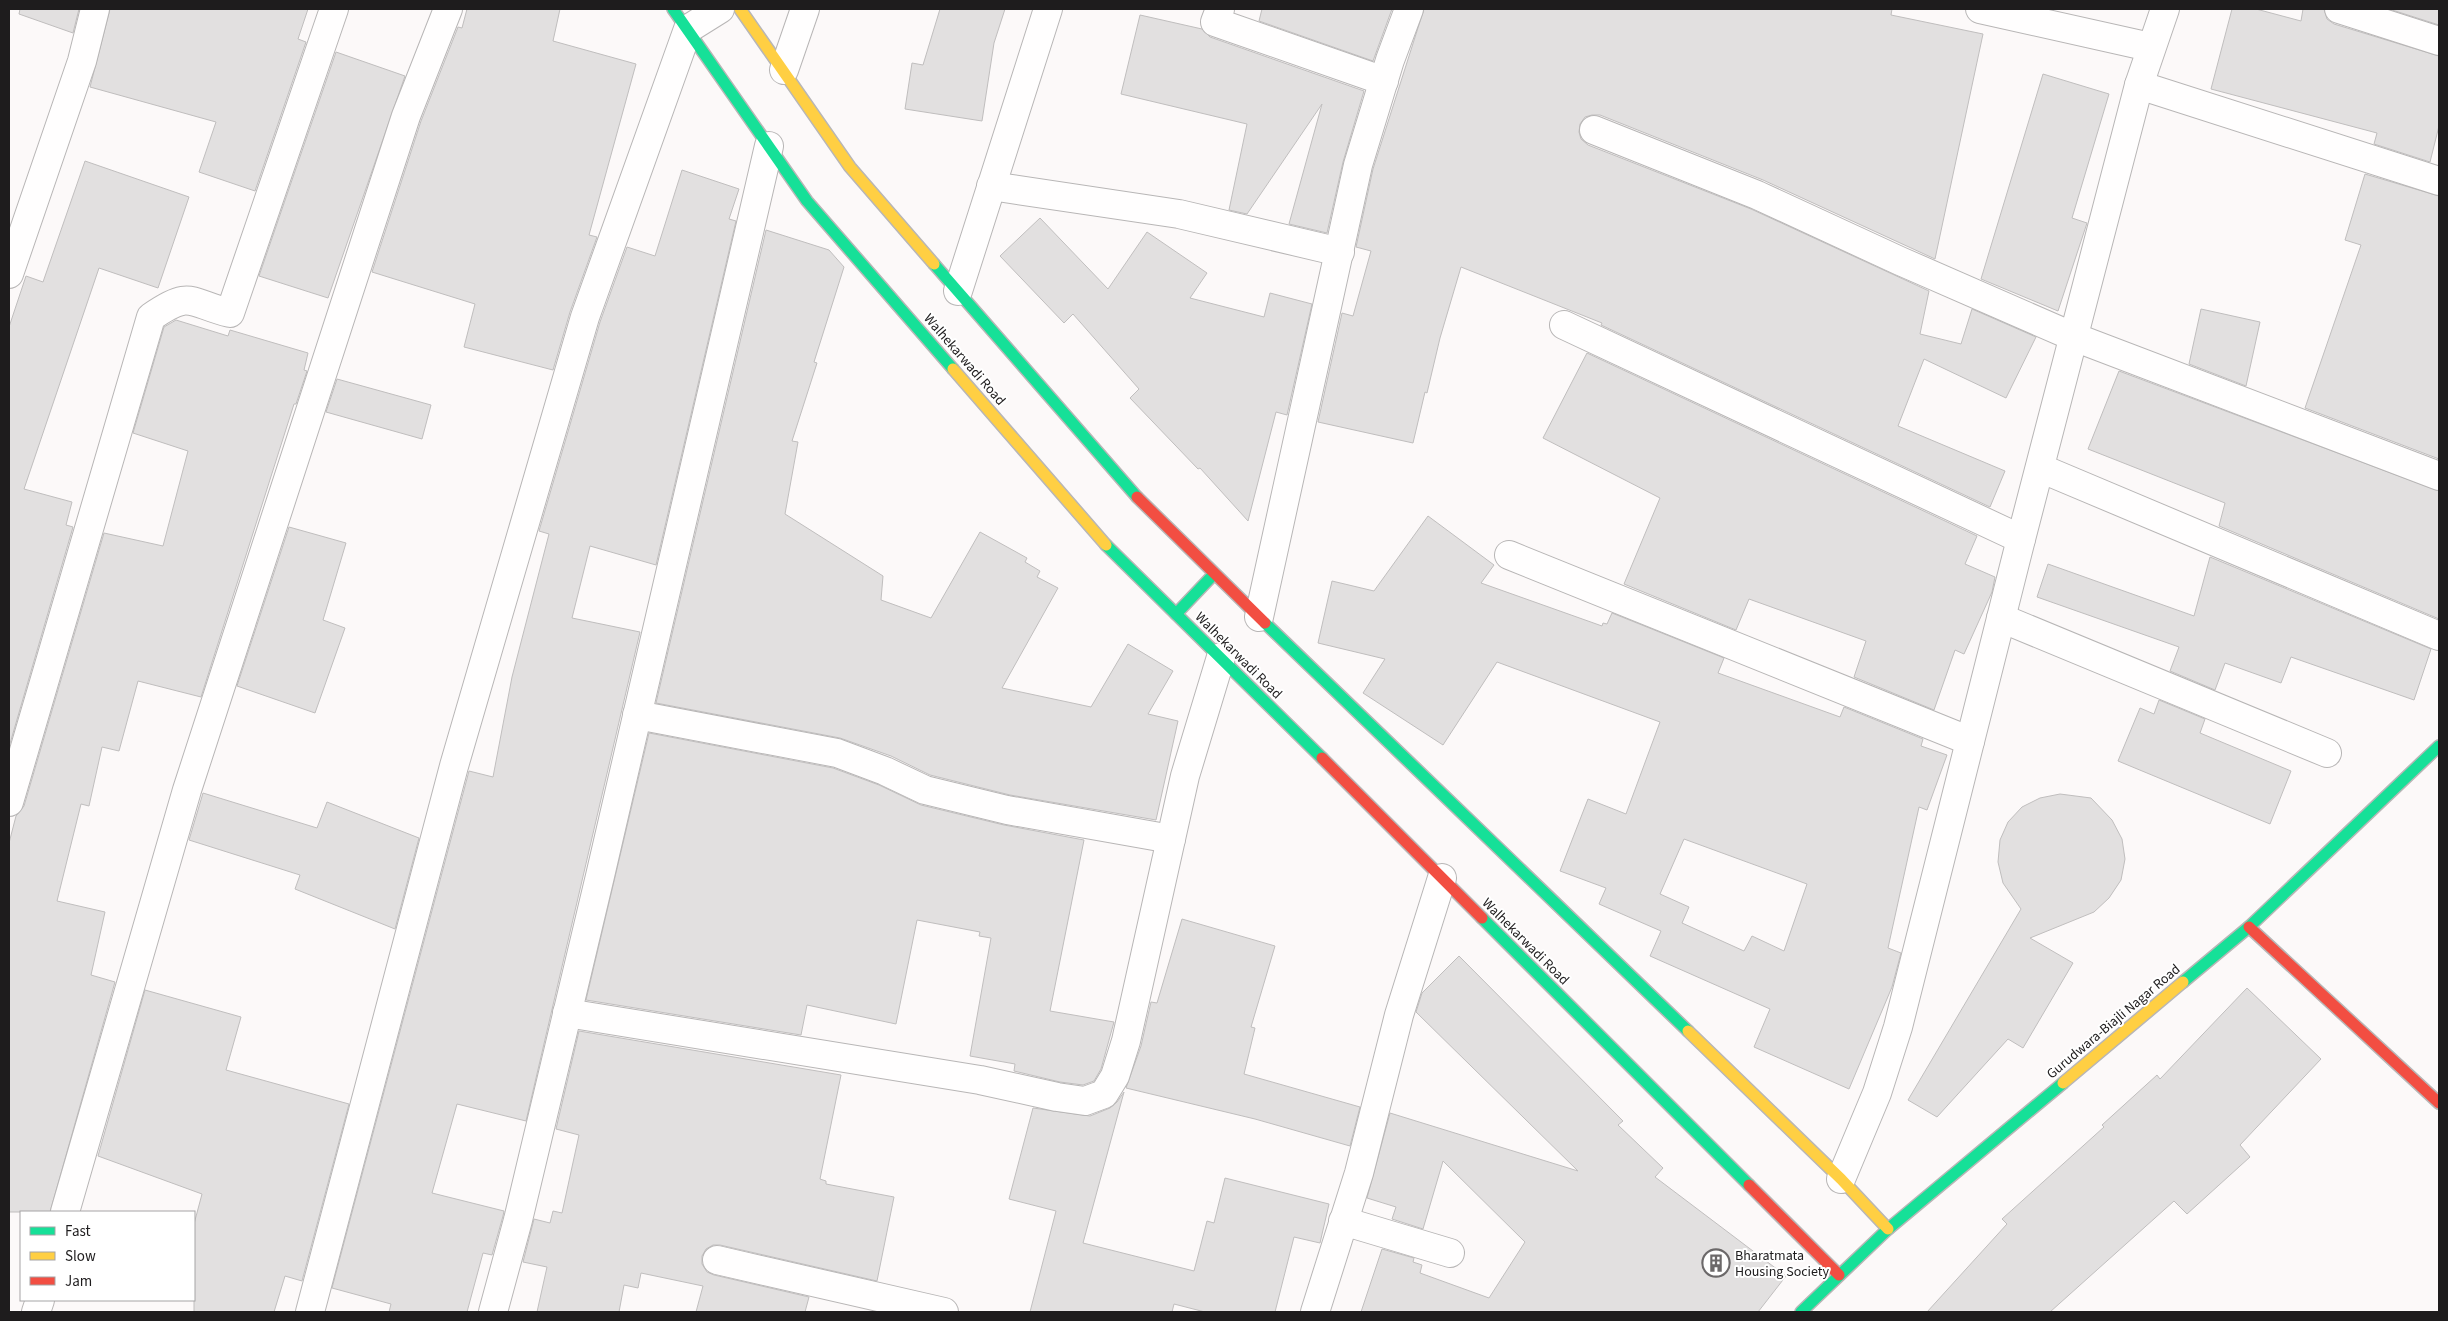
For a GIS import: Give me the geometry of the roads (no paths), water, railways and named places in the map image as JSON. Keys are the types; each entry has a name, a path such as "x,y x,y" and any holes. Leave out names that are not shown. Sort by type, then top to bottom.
{"street":[{"path":"9,274 82,61 95,9"},
{"path":"9,802 151,317 171,303 190,299 230,313 334,9"},
{"path":"65,1211 187,790 406,116 448,9"},
{"path":"310,1312 454,766 584,316 680,19 720,9"},
{"path":"740,9 850,167 1150,512 1841,1179 1888,1229"},
{"path":"784,70 805,9"},
{"path":"958,291 1048,9"},
{"path":"1220,9 1215,22 1384,81"},
{"path":"1259,617 1358,165 1409,9"},
{"path":"1980,9 2150,46"},
{"path":"1841,1179 1877,1093 1898,1027 2021,539 2139,85 2150,46 2165,9"},
{"path":"2339,9 2439,41"},
{"name":"Walhekarwadi Road","path":"680,19 807,201 1110,549 1221,657 1839,1275"},
{"path":"2139,85 2439,181"},
{"path":"1594,130 1757,195 1900,261 2074,337 2439,476"},
{"path":"493,1312 518,1220 567,1014 769,146"},
{"path":"992,186 1179,214 1340,252"},
{"path":"1564,325 2021,539"},
{"path":"2040,468 2439,636"},
{"path":"1509,555 1970,741"},
{"path":"1176,614 1214,574"},
{"path":"2001,618 2327,753"},
{"path":"567,1014 980,1080 1057,1097 1085,1101 1104,1094 1115,1076 1126,1041 1186,776 1221,657"},
{"path":"637,715 837,754 885,771 925,790 1006,810 1171,839"},
{"name":"Gurudwara-Biajli Nagar Road","path":"1801,1312 1888,1229 2249,927 2439,746"},
{"path":"1315,1312 1359,1173 1399,1015 1442,878"},
{"path":"2249,927 2439,1103"},
{"path":"1344,1221 1450,1254"},
{"path":"717,1260 944,1312"}],"place":[{"name":"Bharatmata Housing Society","path":"1716,1263"}]}
